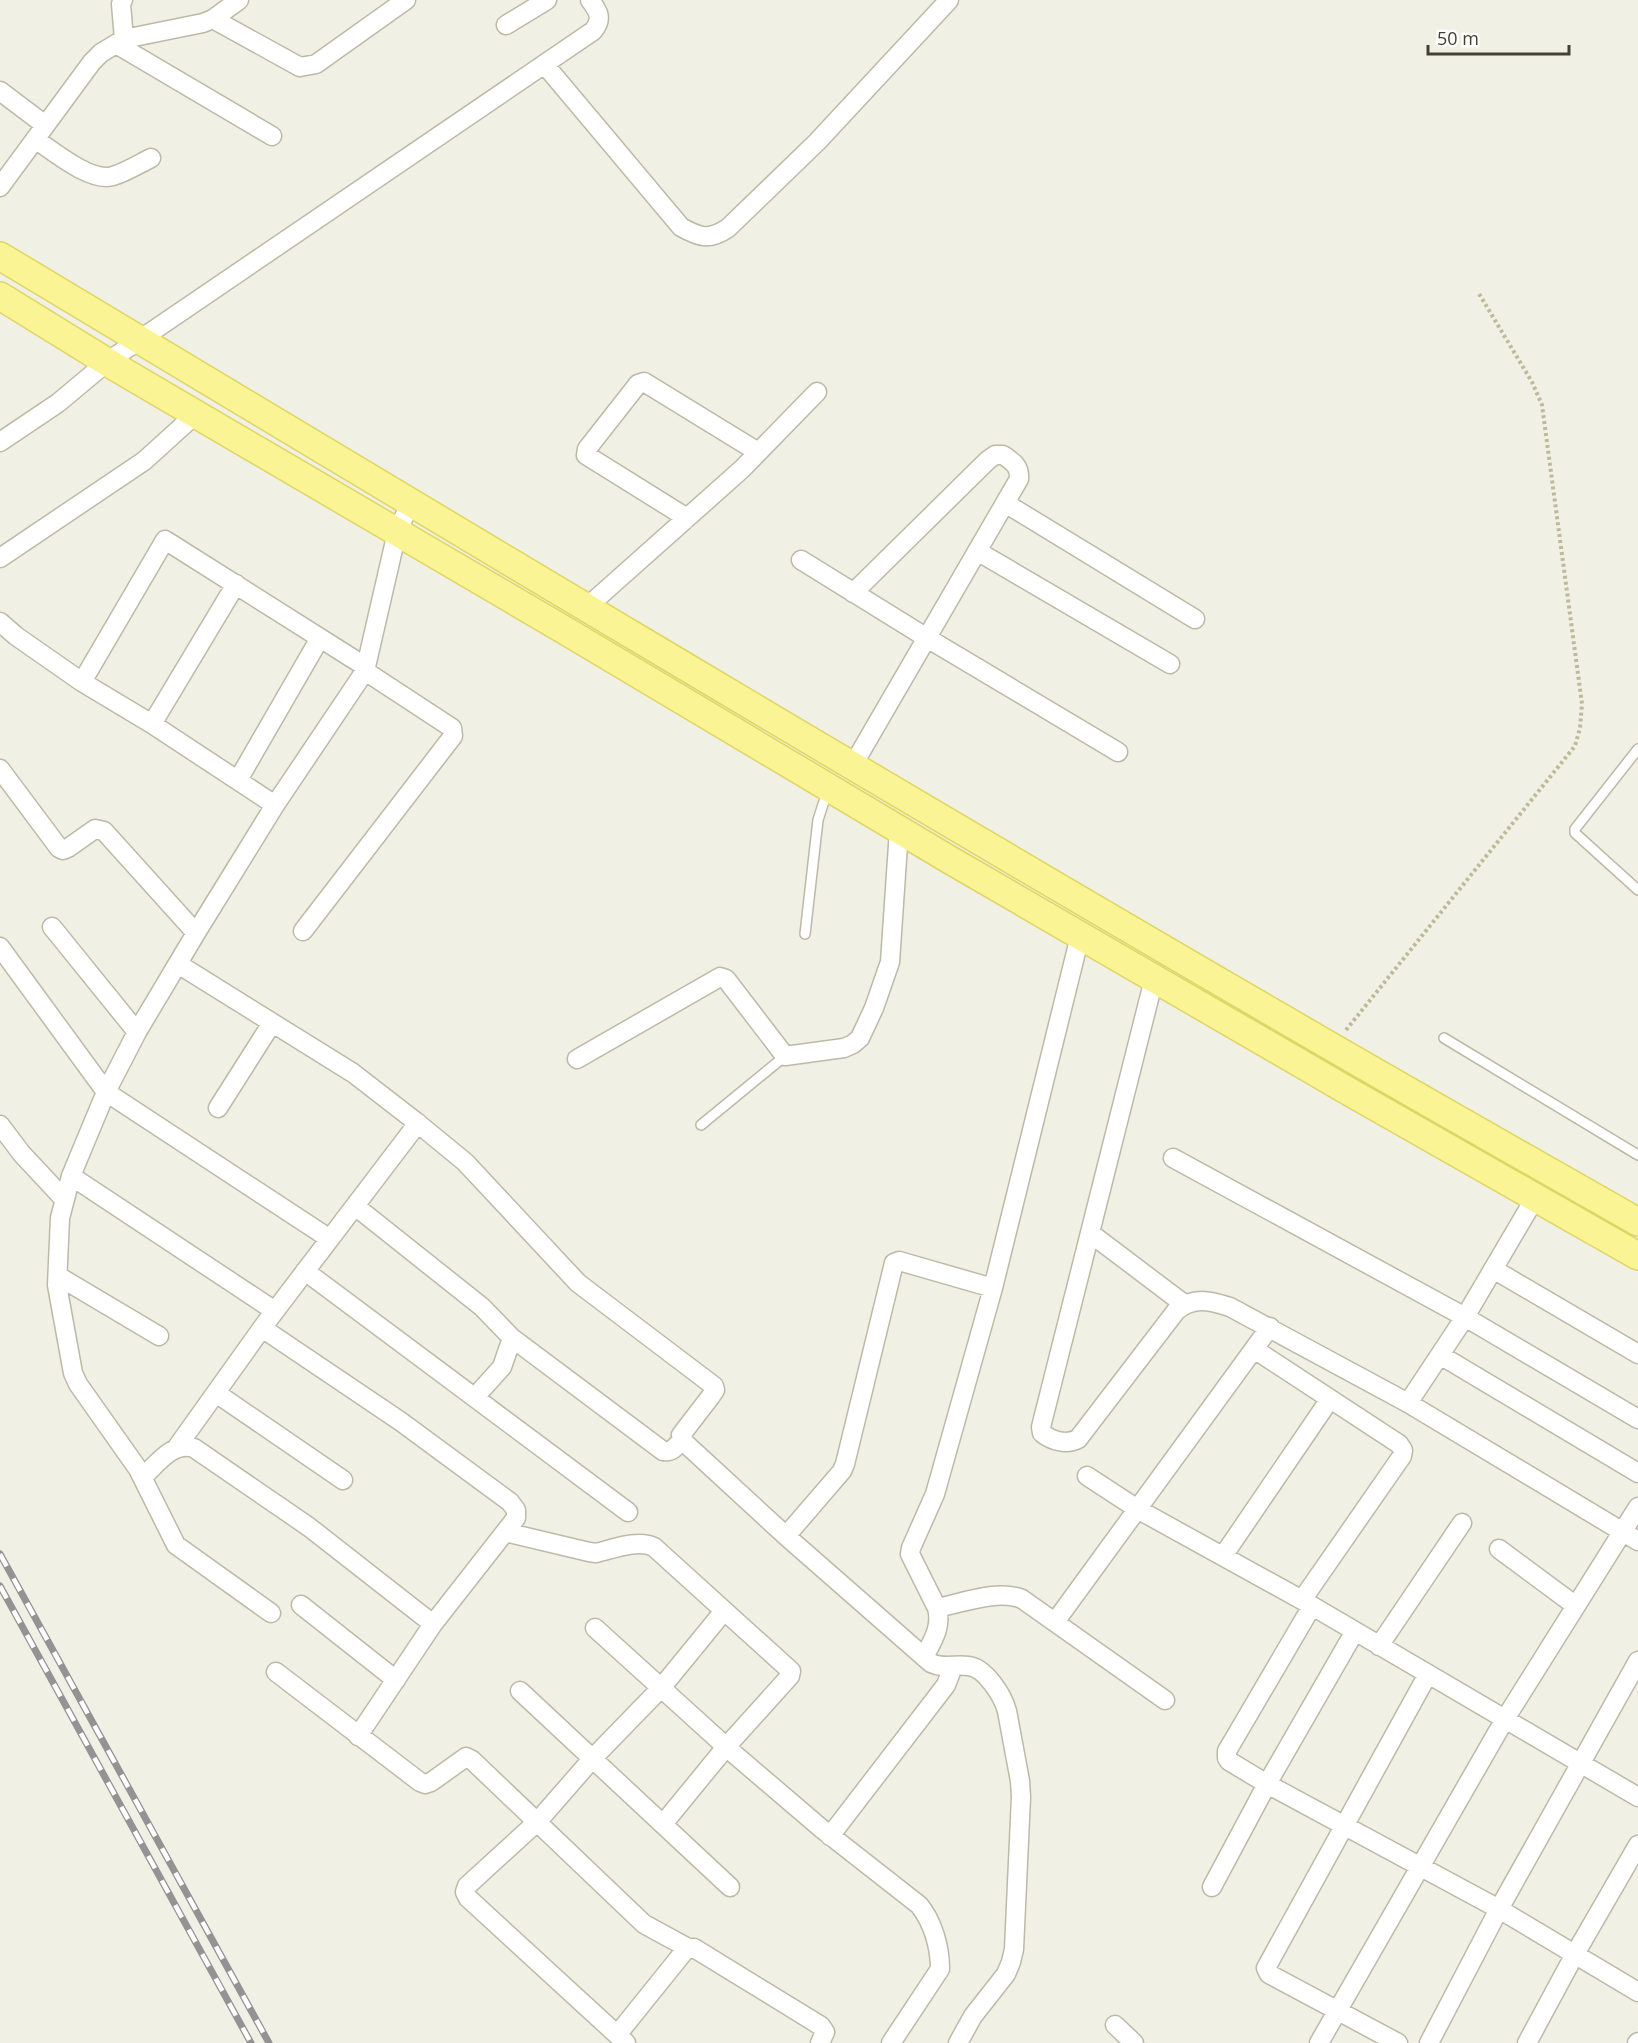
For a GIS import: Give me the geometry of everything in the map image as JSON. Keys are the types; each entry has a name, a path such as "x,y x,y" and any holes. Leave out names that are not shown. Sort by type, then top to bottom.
{"main road":[{"path":"0,256 853,765 1332,1047 1638,1222"},
{"path":"0,296 107,362 197,413 899,830 1638,1256"}],"street":[{"path":"120,41 123,0"},
{"path":"0,187 92,62 120,41 203,23 213,19 239,0"},
{"path":"213,19 300,68 316,64 406,0"},
{"path":"506,25 547,0"},
{"path":"0,442 58,403 107,362 593,31 599,24 597,8 590,0"},
{"path":"545,65 681,227 694,234 706,237 717,236 817,142 949,0"},
{"path":"120,41 272,136"},
{"path":"0,91 40,132 93,176 105,178 114,176 151,158"},
{"path":"687,518 586,455 587,449 638,384 644,382 758,452"},
{"path":"587,607 742,469 817,392"},
{"path":"0,558 144,461 197,413"},
{"path":"853,593 988,460 995,455 1004,454 1015,463 1019,471 1019,479 853,765"},
{"path":"271,1613 176,1545 143,1477 78,1384 73,1373 59,1295 60,1218 71,1176 106,1092 137,1032 275,805 366,669 397,532 411,502"},
{"path":"1005,503 1195,619"},
{"path":"82,682 165,540 321,638 452,728 453,736 303,932"},
{"path":"977,551 1170,664"},
{"path":"801,560 1118,752"},
{"path":"152,724 236,584"},
{"path":"0,622 16,636 82,682 152,724 275,805"},
{"path":"238,780 321,638"},
{"path":"0,769 59,848 63,850 68,848 95,829 104,831 196,933"},
{"path":"577,1059 720,977 726,979 785,1056 844,1048 853,1044 860,1038 874,1008 890,962 899,830"},
{"path":"52,927 137,1032"},
{"path":"924,1657 938,1628 939,1617 937,1608 910,1554 936,1494 993,1288 1080,936"},
{"path":"0,947 106,1092 330,1239"},
{"path":"178,964 353,1073 418,1123 465,1162 578,1283 714,1386 715,1390 683,1431 682,1439 673,1449 668,1452 663,1451 512,1338 482,1307 355,1206"},
{"path":"1154,979 1041,1427 1042,1433 1063,1442 1078,1439 1176,1311 1184,1304 1209,1301 1230,1307 1270,1327 1408,1403 1630,1536"},
{"path":"218,1108 272,1023"},
{"path":"143,1477 177,1447 262,1328 418,1123"},
{"path":"0,1125 22,1154 64,1199"},
{"path":"1173,1158 1465,1317 1638,1419"},
{"path":"71,1176 275,1311"},
{"path":"1408,1403 1465,1317 1535,1197"},
{"path":"1090,1233 1184,1304"},
{"path":"786,1536 842,1471 845,1464 894,1263 898,1261 993,1288"},
{"path":"1493,1269 1638,1354"},
{"path":"305,1271 628,1512"},
{"path":"58,1276 159,1336"},
{"path":"1055,1622 1270,1327"},
{"path":"262,1328 400,1421 510,1502 516,1509 516,1518 433,1624 358,1736"},
{"path":"475,1397 502,1367 512,1338"},
{"path":"1254,1349 1399,1444 1403,1450 1402,1456 1307,1603 1227,1751 1227,1758 1233,1765 1498,1909 1638,1992"},
{"path":"1440,1355 1638,1473"},
{"path":"216,1393 343,1480"},
{"path":"1223,1556 1330,1399"},
{"path":"682,1439 786,1536 924,1657 938,1666 970,1665 978,1669 1004,1700 1021,1797 1014,1949 1006,1974 973,2016 958,2043"},
{"path":"177,1447 194,1448 298,1520 433,1624"},
{"path":"1087,1476 1139,1509 1307,1603 1638,1797"},
{"path":"1319,2043 1505,1719 1576,1606 1630,1536 1638,1507"},
{"path":"1379,1646 1462,1523"},
{"path":"505,1532 589,1552 639,1544 654,1547 791,1671 790,1676 726,1747 663,1824"},
{"path":"1499,1549 1576,1606"},
{"path":"937,1608 1008,1594 1022,1599 1165,1700"},
{"path":"302,1605 396,1680"},
{"path":"688,1948 621,2039 468,1898 465,1892 467,1886 538,1821 593,1758 661,1688 724,1611"},
{"path":"595,1629 726,1747 831,1836 919,1905 931,1923 940,1959 940,1969 891,2043"},
{"path":"1212,1887 1267,1784 1354,1631"},
{"path":"1429,2043 1498,1909 1638,1661"},
{"path":"831,1836 946,1685 951,1672 947,1666"},
{"path":"276,1672 420,1782 425,1784 466,1757 472,1760 644,1924 688,1948 694,1947 821,2026 825,2032 820,2043"},
{"path":"1398,2043 1269,1974 1266,1968 1428,1674"},
{"path":"520,1691 730,1887"},
{"path":"1527,2043 1638,1845"},
{"path":"1115,2025 1134,2043"}],"lane":[{"path":"1638,749 1575,829 1575,833 1638,890"},
{"path":"805,934 818,820 829,788"},
{"path":"1444,1038 1638,1155"},
{"path":"701,1125 785,1056"}],"path":[{"path":"1332,1047 1575,746 1580,728 1582,704 1542,405 1532,381 1478,292"}],"railway":[{"path":"0,1554 269,2043"},
{"path":"0,1586 251,2043"}]}
